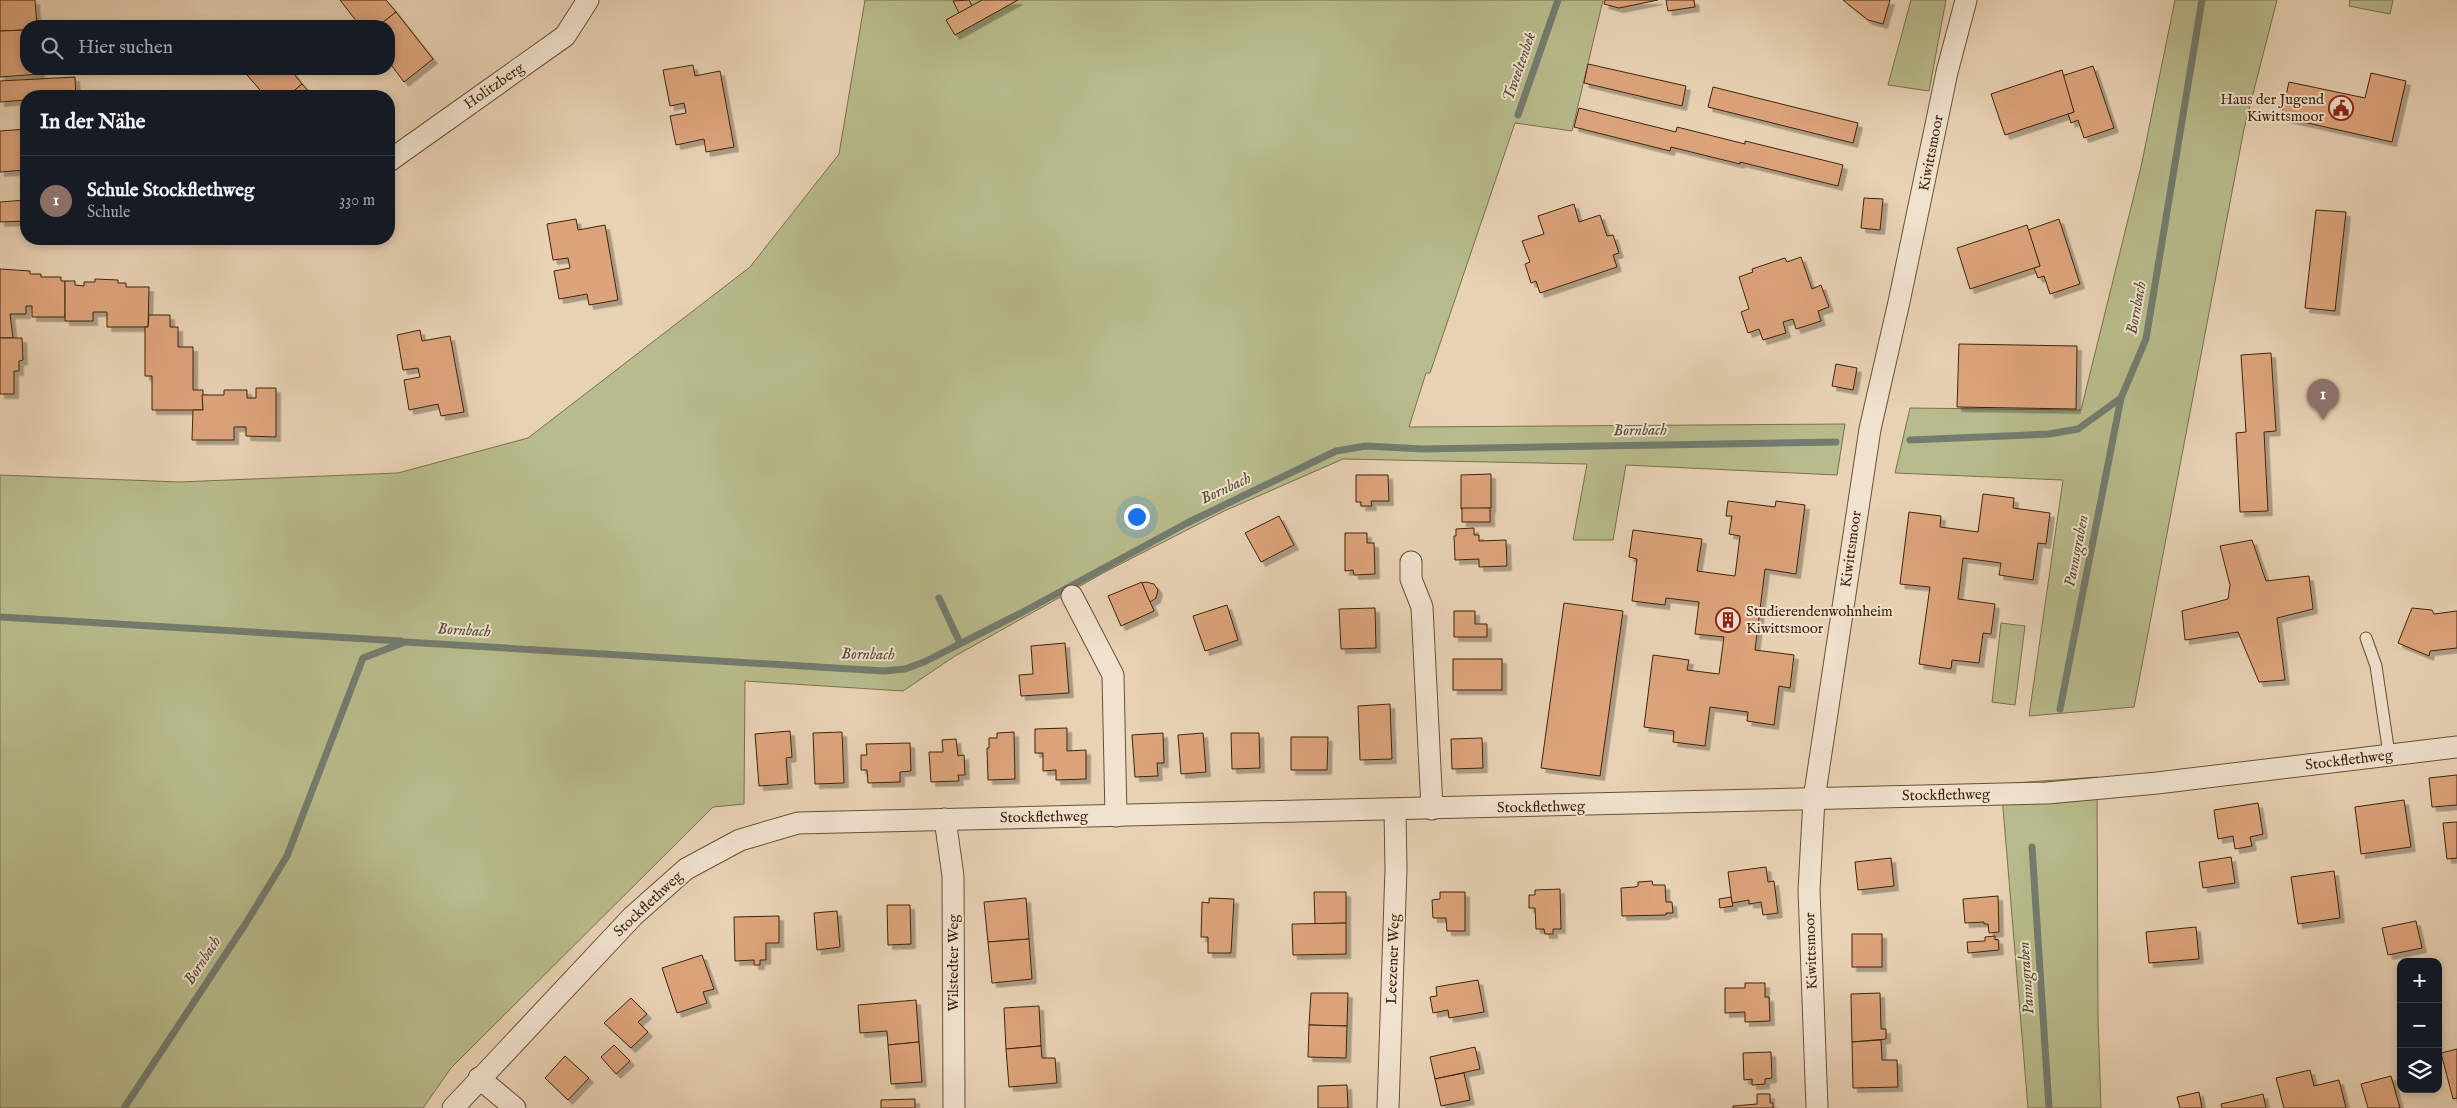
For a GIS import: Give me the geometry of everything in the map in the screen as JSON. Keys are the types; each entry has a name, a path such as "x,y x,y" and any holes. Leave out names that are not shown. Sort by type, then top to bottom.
{"street":[{"name":"Holitzberg","path":"395,157 565,36 588,0"},
{"name":"Kiwittsmoor","path":"1817,1108 1809,890 1814,799 1872,416 1899,302 1947,72 1966,0"},
{"path":"1410,562 1411,579 1422,607 1432,810"},
{"path":"1072,596 1112,675 1116,816"},
{"name":"Stockflethweg","path":"453,1108 479,1078 633,916 686,869 740,840 798,824 945,819 1432,810 2047,793 2157,783 2457,747"},
{"name":"Leezener Weg","path":"1388,1108 1396,869 1395,810"},
{"name":"Wilstedter Weg","path":"945,819 953,876 954,1108"},
{"path":"479,1078 515,1108"}],"lane":[{"path":"2366,638 2376,666 2389,754"}],"green space":[{"path":"865,0 1603,0 1572,131 1515,123 1430,373 1426,373 1409,427 1845,424 1837,475 1626,465 1613,540 1573,540 1587,464 1343,459 1222,512 1105,572 955,656 903,691 745,681 744,804 713,807 451,1068 423,1108 0,1108 0,475 179,482 398,473 528,438 750,267 839,154"},
{"path":"1911,0 1946,0 1929,91 1888,85"},
{"path":"2175,0 2277,0 2244,129 2134,707 2029,716 2063,480 1895,473 1910,408 2081,410 2141,167"},
{"path":"2350,0 2393,0 2390,14 2349,6"},
{"path":"2001,623 2025,626 2015,705 1992,702"},
{"path":"2097,777 2098,1019 2101,1108 2028,1108 2001,784"}],"building":[{"path":"0,0 35,0 37,20 20,20 20,30 0,31"},
{"path":"340,0 386,0 396,12 386,20 355,20"},
{"path":"969,0 972,6 959,13 953,1"},
{"path":"982,0 1018,0 955,35 946,20"},
{"path":"1605,0 1658,0 1619,8 1604,4"},
{"path":"1666,0 1694,0 1695,7 1668,11"},
{"path":"1843,0 1890,0 1883,24 1868,20"},
{"path":"396,12 433,59 404,82 395,70 395,20 386,20"},
{"path":"20,30 20,75 27,75 0,77 0,31"},
{"path":"1588,64 1686,86 1682,106 1584,83"},
{"path":"693,65 695,76 720,71 734,147 706,152 704,139 676,145 670,116 686,113 684,103 670,106 663,70"},
{"path":"2093,66 2114,128 2084,138 2078,120 2071,123 2068,114 2074,112 2062,76"},
{"path":"2062,70 2074,112 2005,135 1991,94"},
{"name":"Haus der Jugend Kiwittsmoor","path":"2371,73 2406,81 2392,142 2281,117 2289,82 2365,98"},
{"path":"247,75 295,75 302,84 295,90 260,90"},
{"path":"75,77 76,90 20,90 20,100 0,102 0,81"},
{"path":"302,84 308,90 295,90"},
{"path":"1713,87 1858,123 1853,143 1708,107"},
{"path":"1579,108 1676,132 1677,127 1745,144 1745,141 1843,165 1838,186 1671,147 1670,151 1574,127"},
{"path":"20,129 20,170 0,172 0,131"},
{"path":"1864,198 1883,199 1880,230 1861,228"},
{"path":"20,200 20,221 0,222 0,202"},
{"path":"1574,204 1579,222 1600,215 1607,236 1613,235 1619,253 1613,255 1617,267 1540,293 1536,281 1531,283 1525,264 1530,262 1522,241 1544,234 1538,216"},
{"path":"2316,210 2346,212 2335,311 2305,308"},
{"path":"576,219 578,230 605,225 618,300 589,305 587,294 559,299 554,271 570,268 568,258 553,260 547,224"},
{"path":"2059,219 2080,284 2050,294 2044,276 2038,278 2034,268 2040,266 2028,230"},
{"path":"2027,225 2040,266 1970,289 1957,248"},
{"path":"1801,257 1812,289 1821,285 1829,307 1818,311 1821,321 1796,329 1793,319 1783,322 1786,333 1763,340 1759,329 1748,333 1741,312 1749,309 1739,277 1753,272 1752,269 1785,258 1787,262"},
{"path":"0,269 30,271 30,274 41,274 41,277 61,277 61,281 65,281 65,317 32,317 32,306 26,306 26,314 10,314 13,338 0,338"},
{"path":"95,279 118,280 118,283 126,283 126,287 149,287 148,327 107,327 107,312 93,312 93,321 65,321 65,281 75,281 75,285 84,286 84,282 95,282"},
{"path":"149,315 170,315 170,327 178,327 178,347 193,347 193,390 203,390 203,410 152,410 152,376 145,376 145,327 148,327"},
{"path":"420,330 422,341 450,336 464,412 441,416 438,404 409,410 404,380 420,377 418,368 403,370 397,335"},
{"path":"0,338 22,338 23,360 19,361 19,371 14,371 14,394 0,394"},
{"path":"1959,344 2077,346 2076,409 1957,407"},
{"path":"2271,353 2276,431 2264,432 2268,511 2240,512 2236,433 2246,432 2241,355"},
{"path":"1836,364 1857,368 1853,390 1832,386"},
{"path":"256,388 276,388 276,437 246,436 246,427 234,427 234,440 192,440 193,410 203,410 202,395 224,395 224,390 247,390 247,398 256,398"},
{"path":"1491,474 1491,508 1461,509 1461,475"},
{"path":"1356,475 1388,475 1389,501 1371,501 1372,506 1361,506 1361,502 1356,502"},
{"name":"Studierendenwohnheim Kiwittsmoor","path":"1983,494 2014,498 2013,508 2050,513 2046,544 2038,543 2033,580 1999,575 2001,563 1963,558 1958,599 1995,604 1991,634 1983,633 1979,663 1952,660 1951,669 1919,664 1930,587 1900,584 1909,512 1941,516 1940,527 1978,532"},
{"name":"Studierendenwohnheim Kiwittsmoor","path":"1728,501 1775,507 1776,501 1805,505 1796,574 1765,569 1755,650 1794,655 1790,688 1779,686 1774,725 1747,721 1748,712 1710,707 1705,746 1673,742 1674,731 1644,727 1653,655 1689,660 1687,670 1719,674 1724,637 1695,634 1699,602 1666,598 1665,605 1632,601 1637,559 1629,557 1633,530 1702,539 1697,571 1735,576 1740,536 1729,534 1732,516 1726,516"},
{"path":"1462,508 1490,508 1490,522 1462,522"},
{"path":"1279,516 1294,545 1261,562 1245,533"},
{"path":"1474,528 1474,535 1479,535 1479,541 1506,540 1507,566 1479,567 1479,559 1455,560 1454,536 1456,536 1456,529"},
{"path":"1345,533 1367,533 1367,543 1374,543 1375,574 1354,575 1353,570 1345,571"},
{"path":"2252,540 2266,581 2309,576 2313,609 2277,618 2285,680 2259,682 2238,632 2185,640 2182,611 2228,599 2230,585 2220,546"},
{"path":"1142,582 1154,611 1121,626 1108,596"},
{"path":"1142,583 1154,584 1158,590 1156,598 1150,602"},
{"path":"1564,603 1623,611 1600,776 1541,768"},
{"path":"1227,605 1238,640 1205,651 1193,616"},
{"path":"1375,608 1376,648 1341,649 1339,609"},
{"path":"2412,608 2432,610 2434,614 2457,611 2457,648 2430,651 2429,656 2398,643"},
{"path":"1454,611 1475,611 1475,624 1487,624 1487,637 1454,637"},
{"path":"1065,643 1069,693 1021,696 1019,675 1033,674 1031,646"},
{"path":"1453,659 1502,659 1502,690 1453,690"},
{"path":"1390,704 1392,759 1360,760 1358,706"},
{"path":"1067,728 1067,751 1086,750 1086,779 1056,780 1056,770 1043,771 1043,753 1035,753 1035,729"},
{"path":"790,731 792,757 786,758 788,784 759,786 755,734"},
{"path":"842,732 844,783 815,784 813,733"},
{"path":"1014,732 1015,779 988,780 987,748 989,748 989,738 997,738 997,733"},
{"path":"1163,733 1164,763 1157,763 1158,776 1135,777 1132,735"},
{"path":"1203,733 1206,772 1181,774 1178,735"},
{"path":"1231,733 1259,733 1260,768 1232,769"},
{"path":"1291,737 1328,737 1327,770 1291,770"},
{"path":"1482,738 1483,768 1452,769 1451,739"},
{"path":"956,739 958,756 964,755 965,775 958,775 959,781 931,782 929,752 943,752 942,740"},
{"path":"910,743 911,771 900,772 900,782 868,783 867,770 861,770 861,755 867,755 866,744"},
{"path":"2457,775 2457,805 2432,807 2429,778"},
{"path":"2404,800 2411,847 2361,854 2355,807"},
{"path":"2258,803 2263,834 2250,837 2252,846 2235,849 2233,836 2218,839 2214,810"},
{"path":"2457,822 2457,858 2447,859 2443,823"},
{"path":"2231,857 2235,883 2203,888 2199,862"},
{"path":"1891,858 1894,886 1858,890 1855,862"},
{"path":"1766,867 1768,882 1774,881 1778,913 1763,915 1761,902 1749,904 1749,900 1732,903 1728,872"},
{"path":"2334,871 2340,918 2298,924 2291,877"},
{"path":"1652,881 1653,885 1665,885 1666,902 1672,902 1673,913 1666,913 1666,915 1622,916 1621,888 1638,886 1638,882"},
{"path":"1560,889 1561,929 1553,929 1553,934 1545,934 1544,929 1536,929 1535,908 1529,908 1529,895 1535,895 1535,890"},
{"path":"1314,892 1346,892 1346,923 1315,924"},
{"path":"1440,892 1465,892 1465,931 1447,931 1446,918 1433,918 1432,900 1440,899"},
{"path":"1998,896 1999,932 1989,933 1988,924 1984,924 1984,922 1965,923 1963,899"},
{"path":"1731,897 1733,906 1720,908 1719,899"},
{"path":"1026,898 1029,939 988,942 984,902"},
{"path":"1209,898 1234,899 1231,953 1208,953 1208,937 1201,937 1202,902 1209,903"},
{"path":"887,905 910,905 911,944 888,945"},
{"path":"837,911 840,947 817,950 814,913"},
{"path":"779,916 779,943 766,943 766,960 760,960 760,965 754,965 754,960 735,961 734,917"},
{"path":"2416,921 2422,948 2388,955 2382,928"},
{"path":"1346,923 1346,954 1293,955 1292,924"},
{"path":"2196,927 2199,959 2149,963 2146,932"},
{"path":"1852,934 1882,934 1882,967 1852,967"},
{"path":"1995,936 1995,940 1998,939 1999,950 1968,953 1967,942 1985,941 1985,937"},
{"path":"1029,939 1032,979 992,983 988,942"},
{"path":"702,955 714,989 703,992 707,1003 677,1013 662,968"},
{"path":"1478,980 1484,1012 1449,1018 1448,1010 1433,1013 1430,997 1437,996 1436,987"},
{"path":"1745,983 1765,983 1765,997 1769,997 1770,1021 1745,1022 1745,1012 1725,1013 1725,988 1745,988"},
{"path":"1311,993 1348,993 1347,1026 1309,1025"},
{"path":"1880,993 1881,1029 1886,1029 1886,1039 1852,1042 1851,994"},
{"path":"631,998 647,1014 638,1022 648,1032 631,1048 604,1023"},
{"path":"916,1000 919,1042 888,1045 887,1031 860,1033 858,1005"},
{"path":"1039,1006 1041,1046 1006,1049 1004,1008"},
{"path":"1309,1025 1347,1026 1346,1058 1308,1057"},
{"path":"1881,1040 1882,1060 1897,1060 1898,1087 1853,1088 1852,1042"},
{"path":"919,1042 922,1082 891,1084 888,1045"},
{"path":"614,1045 630,1061 616,1074 601,1057"},
{"path":"1041,1046 1042,1058 1055,1058 1057,1083 1009,1087 1006,1049"},
{"path":"1475,1047 1480,1069 1435,1079 1430,1057"},
{"path":"2457,1049 2457,1098 2453,1099 2442,1053"},
{"path":"1771,1052 1772,1078 1765,1079 1765,1084 1752,1085 1752,1079 1744,1080 1743,1053"},
{"path":"565,1056 589,1078 568,1100 545,1078"},
{"path":"2310,1070 2314,1086 2339,1080 2346,1108 2284,1108 2276,1078"},
{"path":"1464,1073 1470,1100 1441,1106 1435,1079"},
{"path":"2391,1076 2400,1108 2368,1108 2361,1084"},
{"path":"1347,1085 1348,1108 1318,1108 1318,1086"},
{"path":"2199,1092 2202,1108 2180,1108 2177,1097"},
{"path":"1757,1094 1770,1094 1770,1103 1773,1103 1773,1108 1733,1108 1733,1106 1757,1104"},
{"path":"2263,1094 2266,1108 2222,1108 2221,1104"},
{"path":"915,1099 915,1108 881,1108 881,1100"}],"waterway":[{"name":"Tweeltenbek","path":"1518,115 1558,0"},
{"name":"Bornbach","path":"1910,440 2049,434 2078,429 2121,398 2146,339 2202,0"},
{"name":"Pannsgraben","path":"2060,709 2121,398"},
{"name":"Bornbach","path":"124,1108 246,923 287,856 363,658 405,642 884,671 905,669 924,662 1021,613 1187,523 1336,451 1366,446 1423,449 1836,442"},
{"path":"939,598 960,643"},
{"path":"0,617 401,641"},
{"name":"Pannsgraben","path":"2032,847 2049,1108"}],"place":[{"name":"Haus der Jugend Kiwittsmoor","path":"2341,108"},
{"name":"Schule Stockflethweg","path":"2323,420"},
{"name":"Studierendenwohnheim Kiwittsmoor","path":"1728,620"}]}
